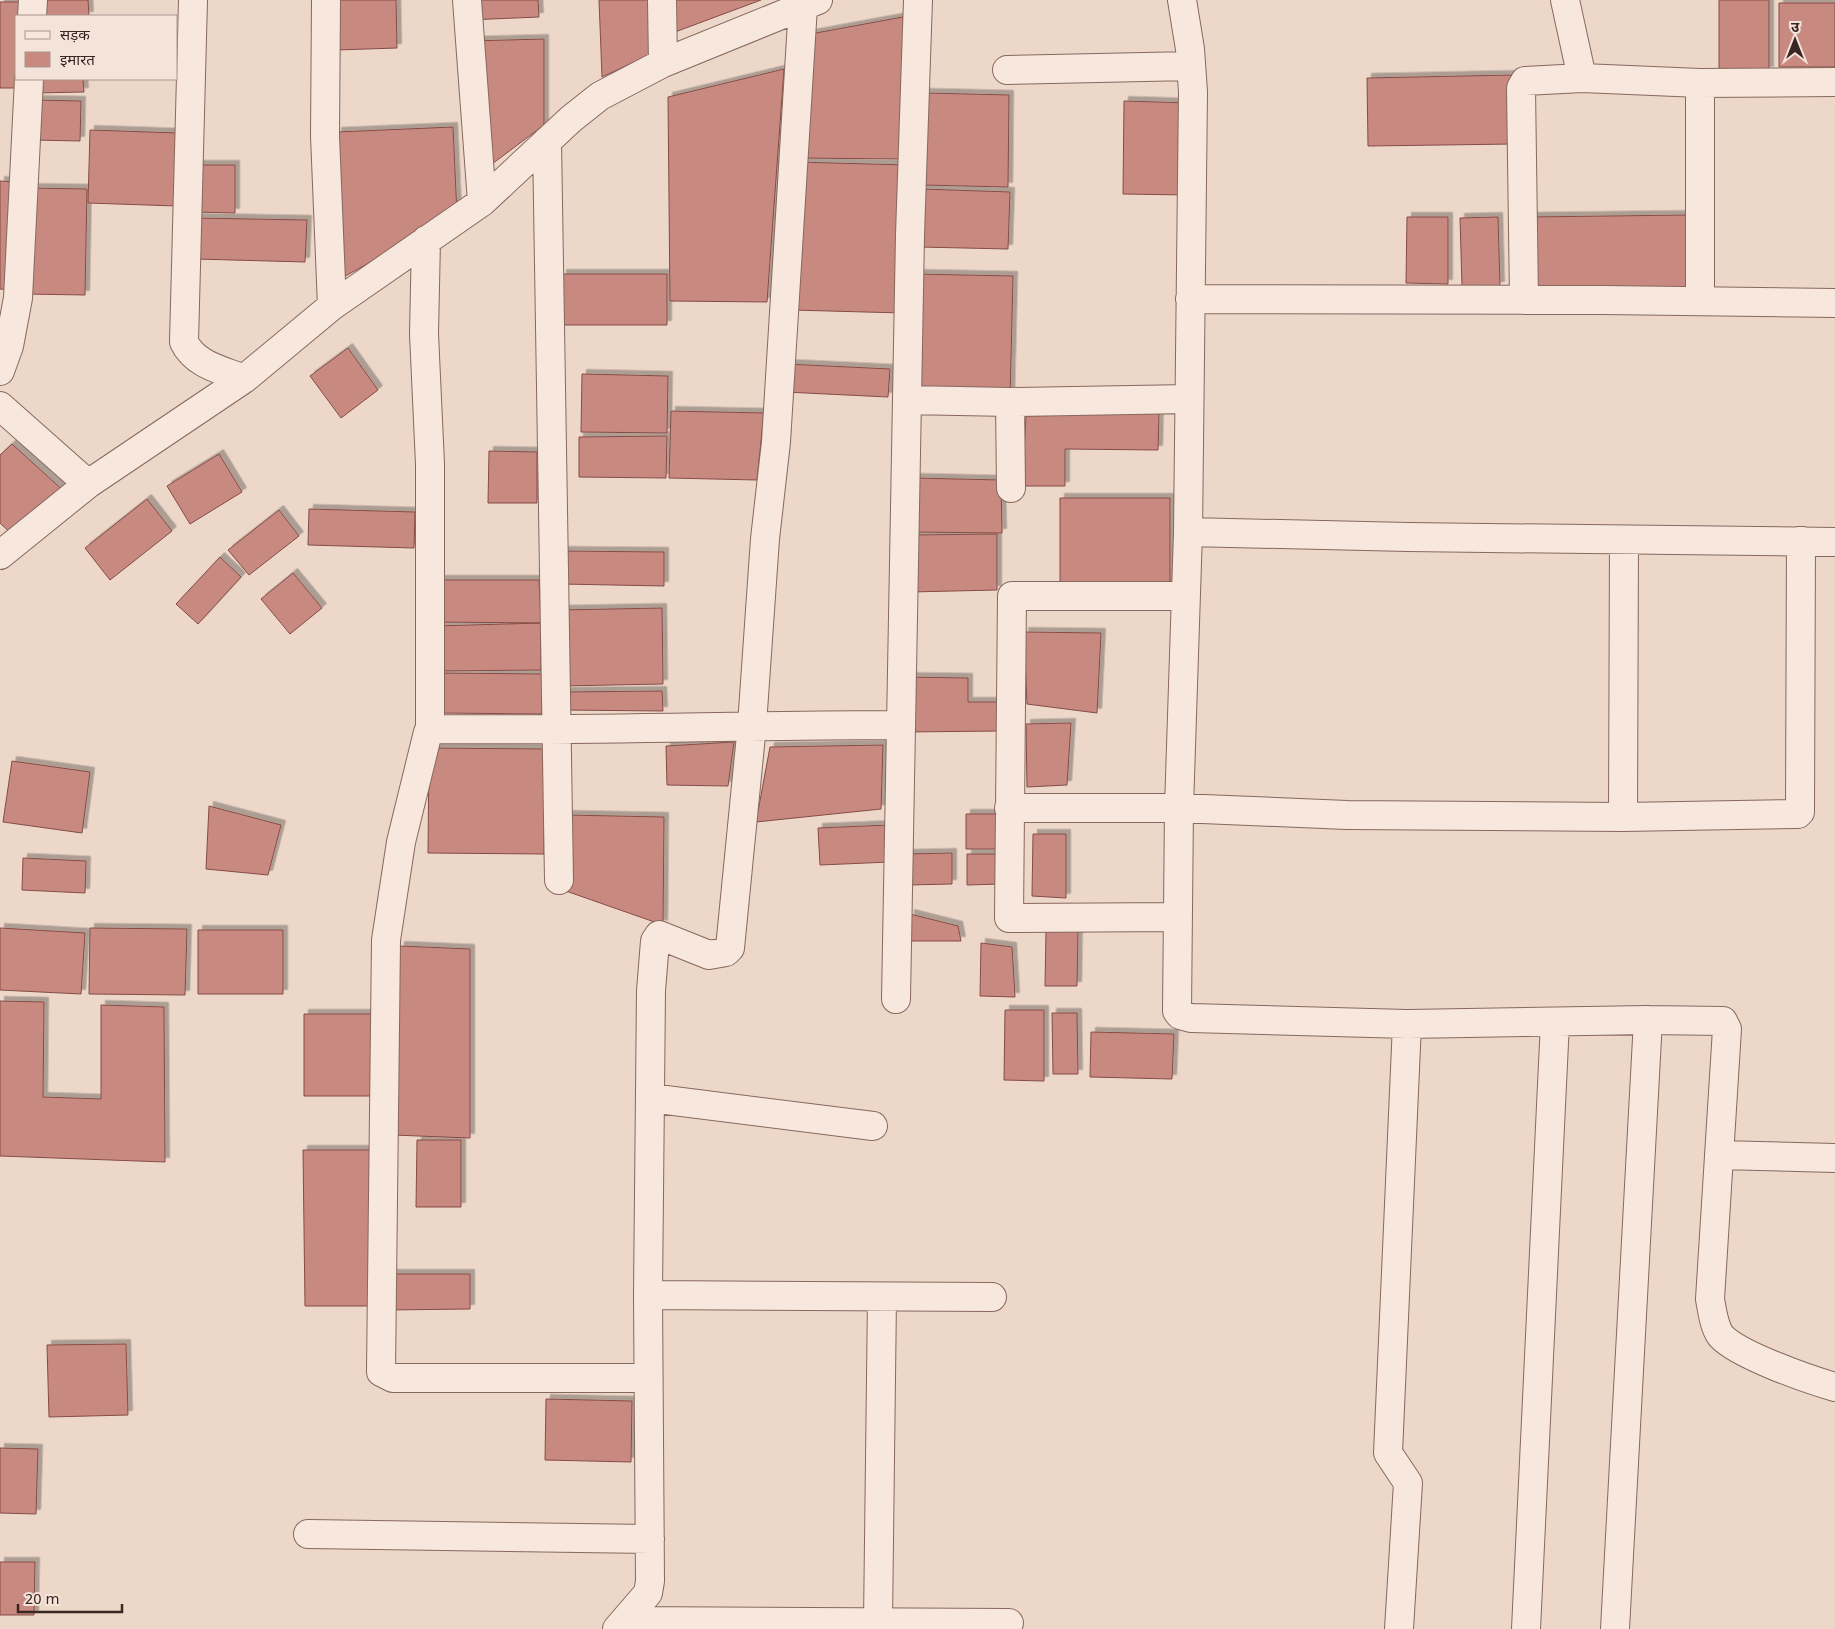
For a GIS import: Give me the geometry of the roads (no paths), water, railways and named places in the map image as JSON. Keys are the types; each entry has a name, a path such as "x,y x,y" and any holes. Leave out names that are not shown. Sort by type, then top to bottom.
{"street":[{"path":"32,15 33,0"},
{"path":"193,0 184,342 190,353 200,361 244,379"},
{"path":"326,0 325,136 332,306"},
{"path":"467,0 482,202"},
{"path":"662,0 663,63"},
{"path":"896,999 899,725 910,235 918,0"},
{"path":"1182,0 1191,66 1188,532 1177,917 1177,1006 1180,1016 1407,1024 1719,1020 1725,1024 1727,1029 1710,1299 1714,1318 1721,1336 1733,1345 1779,1368 1835,1387"},
{"path":"1565,0 1582,78"},
{"path":"0,555 88,484 244,379 332,306 482,202 547,140 600,96 663,63 811,3 776,442 765,538 752,725 730,948 726,952 709,955 664,937 656,937 651,991 648,1295 650,1538 648,1593 621,1625"},
{"path":"1007,70 1191,66"},
{"path":"1524,300 1522,84 1529,79 1582,78 1700,83 1835,82"},
{"path":"0,371 10,346 18,298 29,80"},
{"path":"1700,83 1700,300"},
{"path":"547,140 559,880"},
{"path":"426,240 424,334 430,464 430,731 404,824 386,940 381,1372 392,1378 648,1378"},
{"path":"1190,299 1700,300 1835,303"},
{"path":"907,400 1010,402 1188,399"},
{"path":"1010,402 1011,488"},
{"path":"0,406 88,484"},
{"path":"1188,532 1835,542"},
{"path":"1623,817 1624,540"},
{"path":"1010,808 1179,808 1347,815 1623,817 1799,813 1802,541"},
{"path":"1177,917 1010,918 1012,596 1186,596"},
{"path":"430,731 436,729 557,730 752,725 899,725"},
{"path":"1615,1629 1648,1020"},
{"path":"1526,1629 1555,1022"},
{"path":"1399,1629 1408,1483 1388,1453 1407,1024"},
{"path":"650,1098 873,1126"},
{"path":"1718,1156 1835,1158"},
{"path":"648,1295 992,1297"},
{"path":"878,1622 882,1297"},
{"path":"308,1534 650,1538"},
{"path":"621,1625 878,1622 1010,1623"}]}
